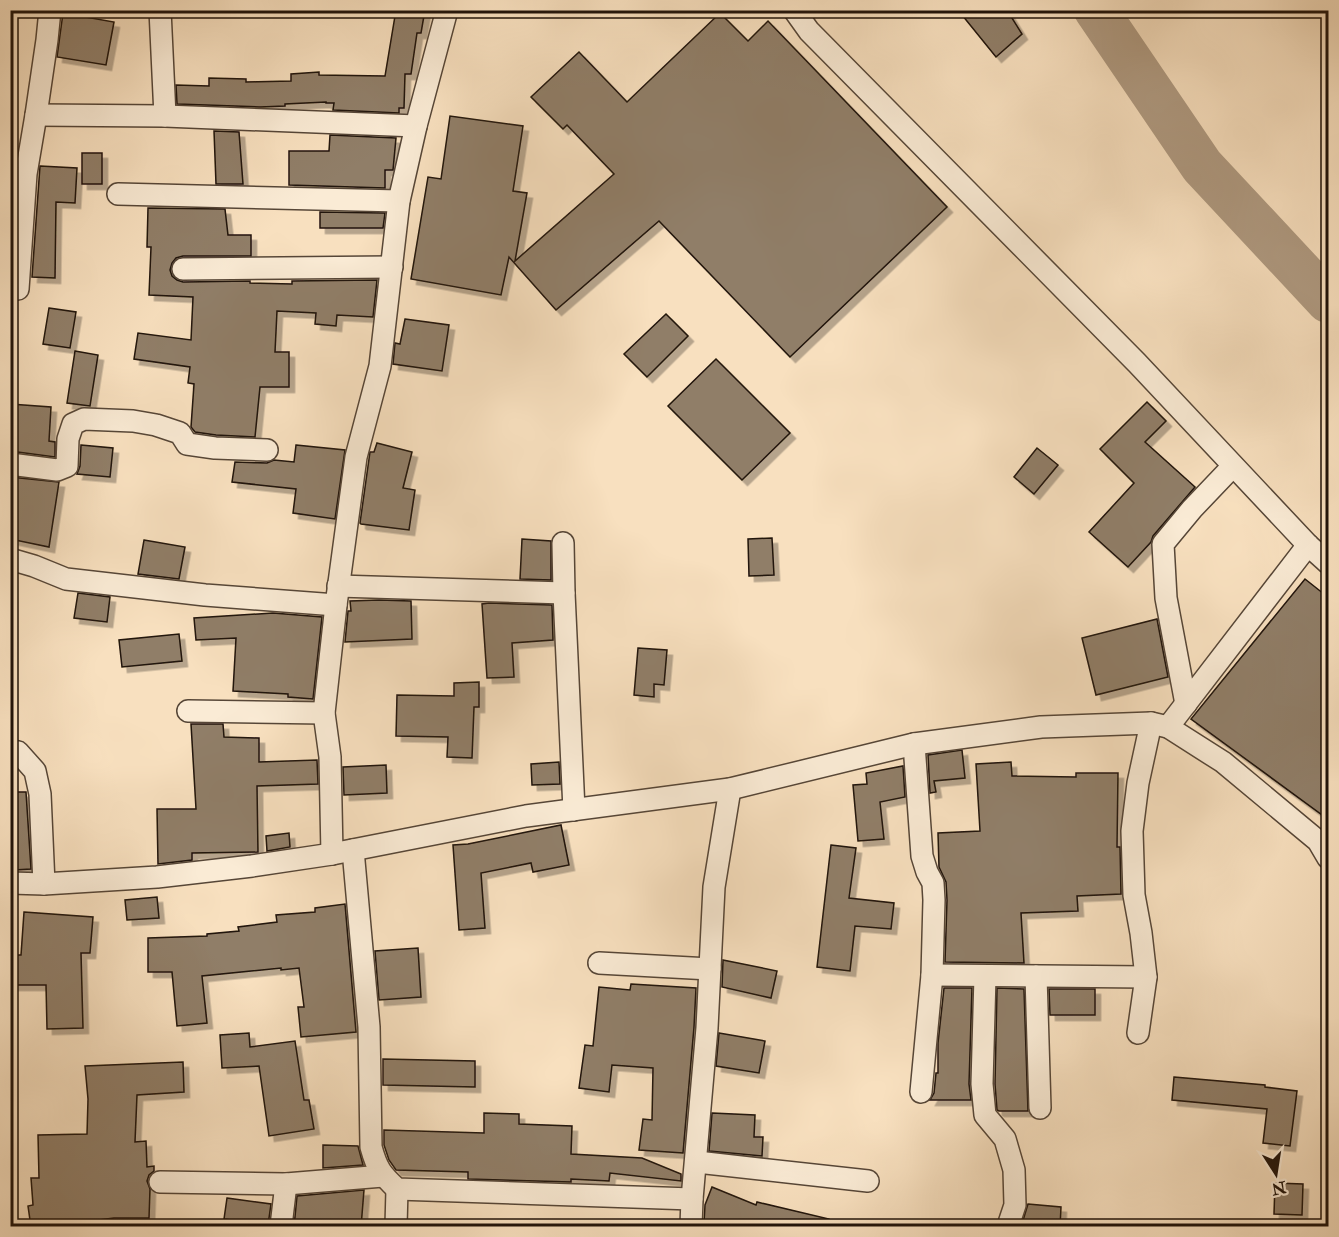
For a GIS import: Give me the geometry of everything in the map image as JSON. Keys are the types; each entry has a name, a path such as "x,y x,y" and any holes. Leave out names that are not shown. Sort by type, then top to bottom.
{"street":[{"path":"18,289 18,173 36,116 50,10"},
{"path":"160,10 165,116"},
{"path":"332,854 330,757 324,713 337,596 356,457 380,366 399,201 447,10"},
{"path":"794,10 809,31 1137,363 1308,545 1329,563"},
{"path":"36,116 165,116 416,126"},
{"path":"118,194 399,201"},
{"path":"183,269 392,267"},
{"path":"10,464 57,470 67,466 68,439 73,424 84,419 133,421 156,425 180,433 187,444 215,448 267,450"},
{"path":"1186,704 1166,598 1163,544 1233,466"},
{"path":"563,543 574,810"},
{"path":"1138,1033 1146,977 1134,895 1132,831 1138,783 1159,725 1186,704 1308,545"},
{"path":"10,559 66,579 205,596 564,593"},
{"path":"188,711 324,713"},
{"path":"10,883 44,884 157,877 332,854 526,816 730,789 914,744 1041,727 1159,725 1223,762 1318,841 1329,858"},
{"path":"914,744 922,856 933,884 934,900 932,975 921,1092"},
{"path":"10,751 18,752 35,771 40,794 44,884"},
{"path":"691,1227 708,1028 714,887 730,789"},
{"path":"354,850 369,1027 371,1147 375,1164 390,1182 396,1227"},
{"path":"599,963 710,969"},
{"path":"932,975 1146,977"},
{"path":"985,976 982,1084 985,1115 1005,1139 1014,1170 1015,1205 1008,1227"},
{"path":"1036,976 1040,1108"},
{"path":"697,1162 868,1181"},
{"path":"160,1182 286,1184 390,1182 692,1199"},
{"path":"281,1227 286,1184"}],"building":[{"path":"396,10 425,10 421,33 417,33 411,74 405,74 404,108 399,108 399,113 333,110 334,103 326,102 260,107 177,104 176,85 209,86 209,78 246,79 246,82 291,81 291,74 319,72 319,75 385,76"},
{"path":"958,10 1007,10 1022,34 996,57"},
{"path":"63,13 114,22 106,65 57,57"},
{"path":"720,13 748,41 768,21 947,207 790,357 659,221 556,310 509,257 501,295 411,279 428,177 441,179 450,116 523,126 513,191 527,193 515,261 614,174 567,125 563,129 531,97 579,52 627,102"},
{"path":"214,131 239,132 243,184 216,184"},
{"path":"330,135 396,138 393,170 385,170 385,188 289,185 289,151 329,151"},
{"path":"82,153 102,153 102,184 82,184"},
{"path":"40,166 77,168 75,203 56,202 55,278 32,277"},
{"path":"148,208 225,209 228,235 251,235 251,256 183,256 176,258 170,270 172,276 183,282 250,281 250,283 292,284 292,281 377,280 373,317 337,315 336,326 315,324 316,313 277,311 275,352 289,352 289,387 260,387 255,437 195,432 191,427 194,384 188,383 190,367 134,359 138,333 191,340 193,297 149,295 151,247 147,247"},
{"path":"320,212 385,213 383,228 320,228"},
{"path":"49,308 76,312 70,348 43,344"},
{"path":"666,314 688,336 647,377 624,354"},
{"path":"405,319 449,325 442,371 393,364 395,343 400,344"},
{"path":"75,351 98,355 90,406 67,403"},
{"path":"716,359 790,433 742,480 668,406"},
{"path":"1147,402 1166,421 1145,442 1195,487 1128,567 1089,532 1134,483 1100,449"},
{"path":"10,404 51,407 49,441 55,442 55,457 10,451"},
{"path":"377,443 412,452 403,488 415,490 409,530 360,523 370,452 374,452"},
{"path":"81,445 113,448 110,477 77,474 80,466"},
{"path":"296,445 345,450 335,519 293,513 296,489 232,482 235,462 267,463 274,460 294,462"},
{"path":"1037,448 1058,465 1034,494 1014,477"},
{"path":"10,477 59,482 49,547 10,539"},
{"path":"772,538 774,575 749,576 748,539"},
{"path":"522,539 551,541 551,580 520,579"},
{"path":"144,540 185,547 179,579 138,574"},
{"path":"1305,579 1329,598 1329,820 1191,719"},
{"path":"78,593 110,597 107,622 74,618"},
{"path":"350,601 411,601 412,639 345,642 348,611 351,611"},
{"path":"482,604 552,605 553,640 512,643 514,677 487,678"},
{"path":"273,613 322,617 313,699 288,697 288,694 233,691 236,638 196,640 194,618"},
{"path":"1157,619 1168,677 1096,695 1082,638"},
{"path":"179,634 182,661 122,667 119,640"},
{"path":"638,648 667,650 664,685 654,684 654,697 634,695"},
{"path":"479,682 479,707 474,707 472,758 447,757 448,737 396,736 397,695 454,696 454,683"},
{"path":"191,724 223,724 224,737 259,738 259,762 317,760 318,784 257,786 258,852 192,853 192,860 158,864 157,809 196,809"},
{"path":"962,750 965,778 934,781 936,792 930,793 928,755"},
{"path":"559,762 560,784 532,785 531,764"},
{"path":"1011,762 1012,776 1076,777 1076,773 1118,773 1117,847 1120,847 1121,894 1077,896 1078,911 1021,913 1024,963 945,962 947,900 946,882 939,867 938,833 980,831 976,764"},
{"path":"386,765 387,793 344,795 343,767"},
{"path":"903,766 905,797 880,802 884,839 858,841 853,785 867,784 866,773"},
{"path":"11,792 26,792 31,869 14,870"},
{"path":"561,825 569,865 533,872 531,863 481,873 485,928 459,930 453,845"},
{"path":"289,833 290,847 267,851 266,836"},
{"path":"831,845 856,848 849,898 894,903 891,929 855,926 850,971 817,967"},
{"path":"157,897 159,918 127,920 125,900"},
{"path":"345,904 356,1032 301,1037 298,1007 304,1007 299,968 202,976 207,1023 177,1026 172,972 148,972 148,938 207,936 207,934 239,931 238,927 277,922 276,915 315,912 315,908"},
{"path":"24,912 93,917 90,953 81,953 83,1028 47,1029 46,985 10,985 10,955 21,955"},
{"path":"418,948 421,997 379,1000 375,951"},
{"path":"723,960 777,971 771,998 722,987"},
{"path":"631,984 696,988 683,1153 639,1150 643,1119 652,1120 653,1068 612,1065 609,1092 579,1088 585,1045 593,1046 599,987 630,990"},
{"path":"944,988 972,988 969,1084 971,1100 930,1100 934,1093 936,1073 938,1073 938,1043"},
{"path":"997,988 1024,989 1028,1111 997,1110 995,1084"},
{"path":"1049,989 1095,989 1095,1015 1050,1015"},
{"path":"249,1033 250,1047 295,1041 304,1100 309,1100 314,1129 269,1136 259,1066 222,1068 220,1035"},
{"path":"719,1033 765,1041 759,1073 716,1066"},
{"path":"383,1059 475,1061 475,1087 383,1085"},
{"path":"183,1062 184,1092 137,1095 135,1142 146,1141 147,1167 154,1166 154,1171 149,1175 147,1181 150,1189 149,1218 114,1218 31,1227 28,1206 33,1205 31,1178 39,1178 38,1135 87,1134 88,1099 85,1066"},
{"path":"1174,1077 1265,1085 1265,1087 1297,1091 1290,1146 1263,1143 1267,1109 1172,1100"},
{"path":"484,1113 519,1114 519,1124 572,1126 571,1154 642,1158 681,1174 681,1181 610,1173 609,1181 468,1179 468,1172 396,1170 389,1160 384,1145 384,1130 484,1133"},
{"path":"712,1113 755,1115 754,1137 763,1137 762,1156 709,1151"},
{"path":"323,1145 358,1146 363,1165 323,1168"},
{"path":"1275,1183 1303,1184 1302,1215 1274,1214"},
{"path":"712,1187 756,1205 757,1202 829,1219 829,1227 711,1227 704,1223 705,1205"},
{"path":"364,1190 361,1227 294,1227 297,1196"},
{"path":"227,1198 271,1204 268,1225 224,1219"},
{"path":"1028,1204 1061,1207 1060,1227 1021,1227"}],"waterway":[{"path":"1096,10 1202,166 1328,301"}]}
